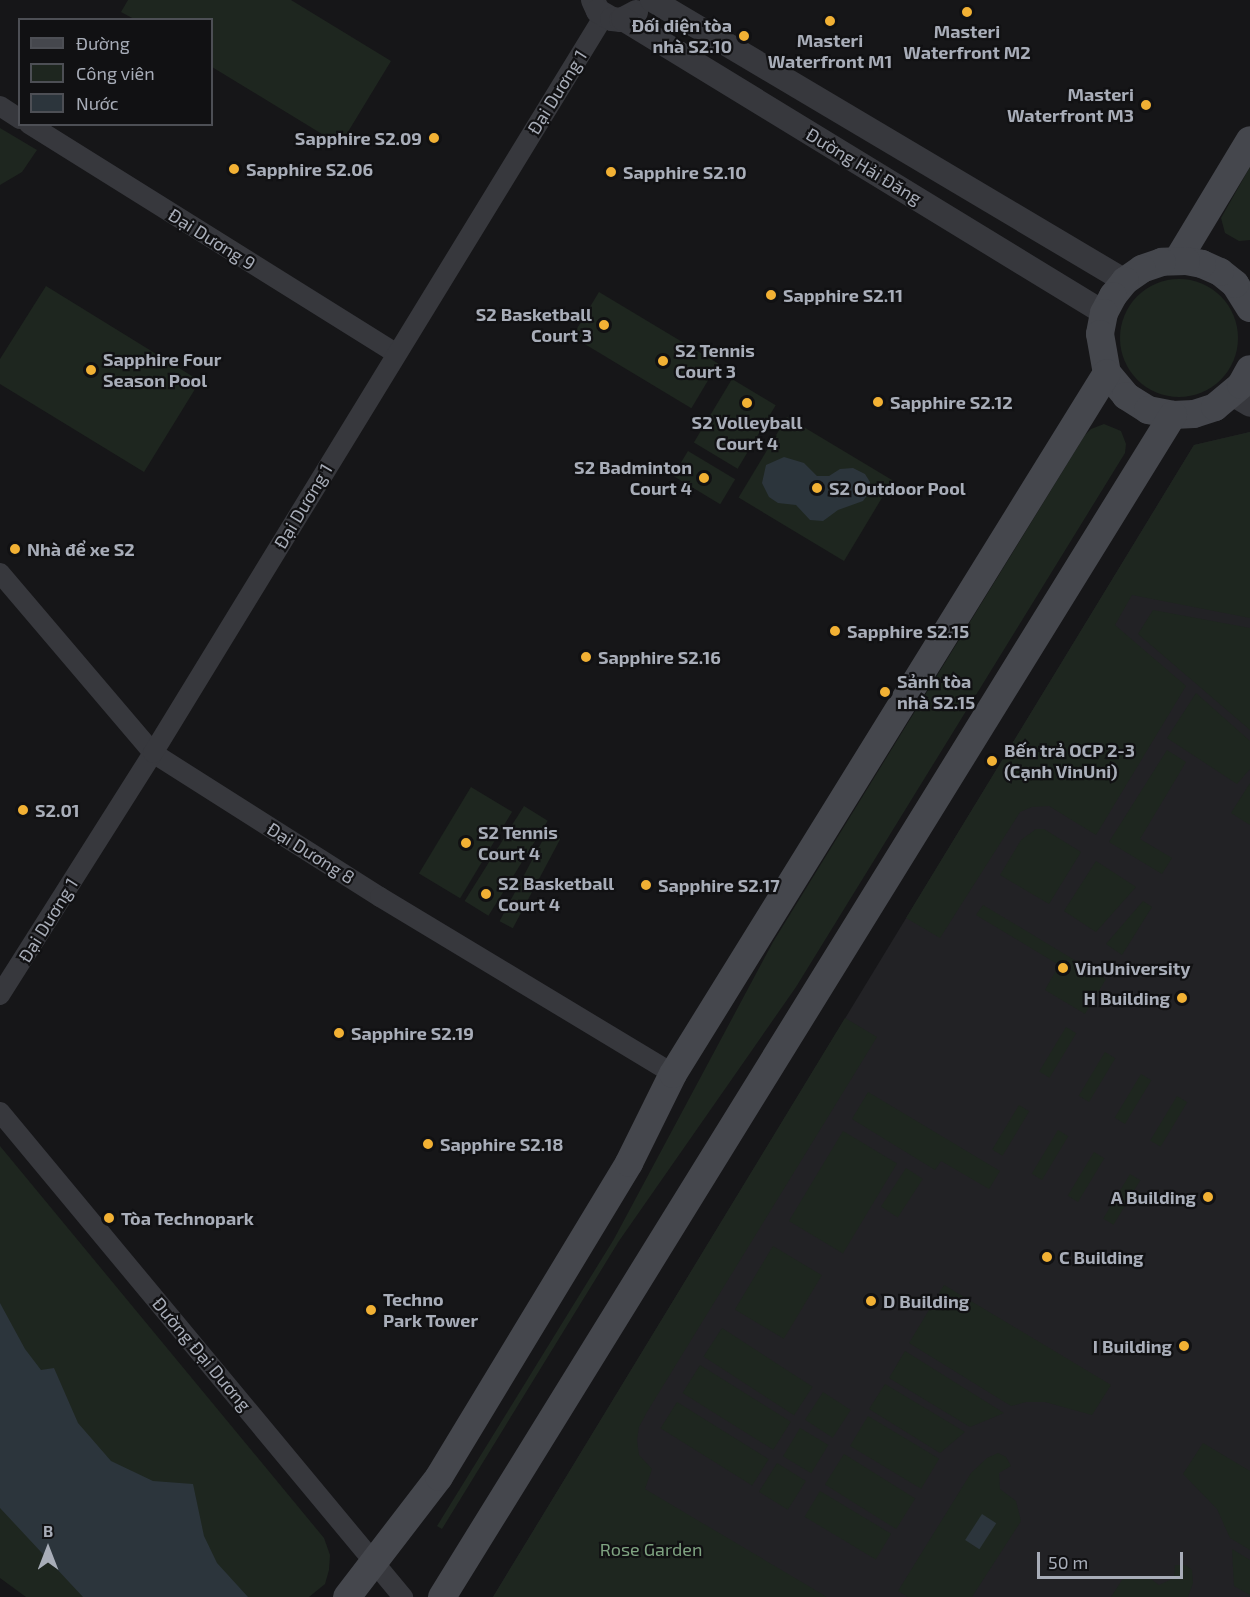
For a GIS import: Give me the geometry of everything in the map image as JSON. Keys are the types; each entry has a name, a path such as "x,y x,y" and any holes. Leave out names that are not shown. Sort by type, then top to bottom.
{"main road":[{"path":"1176,261 1250,140"},
{"path":"1248,295 1220,272 1202,264 1162,262 1142,269 1125,281 1113,296 1104,313 1100,334 1107,374 1126,396 1148,410 1173,415 1194,414 1241,400 1250,370"},
{"path":"347,1597 439,1477 628,1162 673,1074 1107,374"},
{"path":"442,1597 1173,415"},
{"path":"360,1597 375,1562"}],"street":[{"path":"607,12 636,12 643,0"},
{"name":"Đường Hải Đăng","path":"652,0 1125,281"},
{"name":"Đường Hải Đăng","path":"607,12 1104,313"},
{"name":"Đại Dương 1","path":"0,996 153,753 607,12"},
{"path":"0,106 18,118"},
{"name":"Đại Dương 9","path":"32,126 396,353"},
{"name":"Đại Dương 8","path":"0,573 153,753 386,901 673,1074"},
{"name":"Đường Đại Dương","path":"0,1112 403,1597"}],"shaded area":[{"name":"VinUniversity","path":"1250,432 1250,1597 493,1597 1194,445"}],"green space":[{"path":"128,0 291,0 391,61 340,145 213,68 213,18 132,18 121,12"},
{"path":"0,128 37,150 22,172 0,185"},
{"path":"1250,167 1250,240 1239,241 1225,233 1221,218"},
{"path":"1179,279 1202,284 1221,296 1233,315 1238,338 1233,361 1221,380 1202,392 1179,397 1156,392 1137,380 1125,361 1120,338 1125,315 1137,296 1156,284"},
{"name":"Sapphire Four Season Pool","path":"46,286 200,381 144,472 0,384 0,359"},
{"name":"S2 Tennis Court 3","path":"599,292 718,364 691,408 572,337"},
{"path":"732,379 776,405 738,469 694,442"},
{"path":"787,417 892,480 844,561 739,498"},
{"path":"1104,424 1121,431 1126,444 1125,453 796,987 619,1241 442,1529 437,1526 614,1239 773,942 1085,435 1091,429"},
{"path":"1250,432 1250,618 1132,595 1115,625 1186,686 1096,835 1049,806 1032,807 1020,812 940,938 906,918 1194,445"},
{"name":"S2 Badminton Court 4","path":"688,451 735,479 720,504 673,476"},
{"path":"1153,610 1250,628 1250,730 1138,634"},
{"path":"1196,693 1250,741 1250,769 1237,784 1167,738"},
{"path":"1167,750 1186,762 1140,839 1172,858 1162,874 1109,842"},
{"path":"1250,783 1250,825 1231,813"},
{"name":"S2 Tennis Court 4","path":"471,787 512,812 460,898 419,874"},
{"path":"524,806 548,821 488,916 465,901"},
{"path":"1036,829 1044,829 1081,852 1049,904 1000,875 1021,840"},
{"path":"547,832 560,839 513,928 500,921"},
{"path":"1096,861 1136,887 1096,932 1064,911"},
{"path":"1143,901 1152,907 1122,955 1106,944"},
{"path":"983,905 1106,979 1085,1014 1045,990 1059,965 976,915"},
{"name":"Rose Garden","path":"845,1018 877,1037 647,1412 639,1427 637,1440 639,1455 652,1469 645,1489 827,1597 493,1597"},
{"path":"1066,1027 1076,1033 1050,1078 1039,1072"},
{"path":"1105,1052 1115,1058 1089,1102 1079,1096"},
{"path":"1141,1074 1151,1080 1125,1124 1115,1118"},
{"path":"868,1092 1000,1171 989,1189 941,1161 935,1170 852,1119"},
{"path":"1177,1096 1187,1102 1161,1147 1150,1141"},
{"path":"1019,1105 1029,1111 1003,1156 992,1150"},
{"path":"1058,1130 1068,1136 1042,1180 1032,1174"},
{"path":"843,1131 897,1163 843,1253 789,1221"},
{"path":"0,1146 324,1538 330,1555 329,1570 325,1584 309,1597 26,1597 0,1578"},
{"path":"1094,1152 1104,1158 1078,1202 1068,1196"},
{"path":"906,1168 923,1179 898,1217 881,1207"},
{"path":"1130,1174 1140,1180 1114,1225 1103,1219"},
{"path":"773,1246 822,1275 784,1339 735,1309"},
{"path":"944,1285 1111,1385 1092,1415 1045,1402 1026,1402 1011,1406 909,1343"},
{"path":"722,1328 813,1387 794,1415 703,1357"},
{"path":"905,1351 1004,1413 970,1427 889,1378"},
{"path":"700,1365 791,1422 773,1450 683,1393"},
{"path":"885,1384 965,1432 940,1453 869,1409"},
{"path":"823,1392 851,1410 833,1438 805,1420"},
{"path":"677,1402 769,1459 752,1486 661,1428"},
{"path":"868,1416 939,1459 921,1489 850,1446"},
{"path":"800,1428 828,1445 811,1473 783,1456"},
{"path":"1203,1443 1250,1471 1250,1550 1230,1538 1217,1509 1183,1474"},
{"path":"998,1453 1006,1457 1011,1466 999,1473 1000,1489 1016,1501 1021,1521 972,1597 908,1597 898,1591 971,1473 987,1458"},
{"path":"844,1454 915,1499 896,1529 825,1485"},
{"path":"777,1463 806,1481 788,1510 759,1492"},
{"path":"820,1491 891,1534 876,1559 805,1517"},
{"path":"1232,1549 1250,1560 1250,1595 1234,1586"},
{"path":"1175,1565 1186,1565 1192,1570 1193,1583 1188,1597 1111,1597 1122,1580 1131,1576 1147,1576 1159,1585 1174,1578"}],"water":[{"name":"S2 Outdoor Pool","path":"784,457 804,463 817,476 829,476 840,469 853,468 865,474 870,482 869,493 863,501 838,510 823,521 810,520 796,505 778,503 769,497 762,483 766,465"},
{"path":"0,1303 25,1349 41,1370 54,1368 78,1423 111,1461 153,1481 193,1484 204,1536 217,1563 248,1597 83,1597 0,1508"},
{"path":"982,1514 996,1523 979,1549 965,1540"}],"place":[{"name":"Masteri Waterfront M2","path":"967,12"},
{"name":"Masteri Waterfront M1","path":"830,21"},
{"name":"Đối diện tòa nhà S2.10","path":"744,36"},
{"name":"Masteri Waterfront M3","path":"1146,105"},
{"name":"Sapphire S2.09","path":"434,138"},
{"name":"Sapphire S2.06","path":"234,169"},
{"name":"Sapphire S2.10","path":"611,172"},
{"name":"Sapphire S2.11","path":"771,295"},
{"name":"S2 Basketball Court 3","path":"604,325"},
{"name":"S2 Tennis Court 3","path":"663,361"},
{"name":"Sapphire Four Season Pool","path":"91,370"},
{"name":"Sapphire S2.12","path":"878,402"},
{"name":"S2 Volleyball Court 4","path":"747,403"},
{"name":"S2 Badminton Court 4","path":"704,478"},
{"name":"S2 Outdoor Pool","path":"817,488"},
{"name":"Nhà để xe S2","path":"15,549"},
{"name":"Sapphire S2.15","path":"835,631"},
{"name":"Sapphire S2.16","path":"586,657"},
{"name":"Sảnh tòa nhà S2.15","path":"885,692"},
{"name":"Bến trả OCP 2-3 (Cạnh VinUni)","path":"992,761"},
{"name":"S2.01","path":"23,810"},
{"name":"S2 Tennis Court 4","path":"466,843"},
{"name":"Sapphire S2.17","path":"646,885"},
{"name":"S2 Basketball Court 4","path":"486,894"},
{"name":"VinUniversity","path":"1063,968"},
{"name":"H Building","path":"1182,998"},
{"name":"Sapphire S2.19","path":"339,1033"},
{"name":"Sapphire S2.18","path":"428,1144"},
{"name":"A Building","path":"1208,1197"},
{"name":"Tòa Technopark","path":"109,1218"},
{"name":"C Building","path":"1047,1257"},
{"name":"D Building","path":"871,1301"},
{"name":"Techno Park Tower","path":"371,1310"},
{"name":"I Building","path":"1184,1346"}]}
